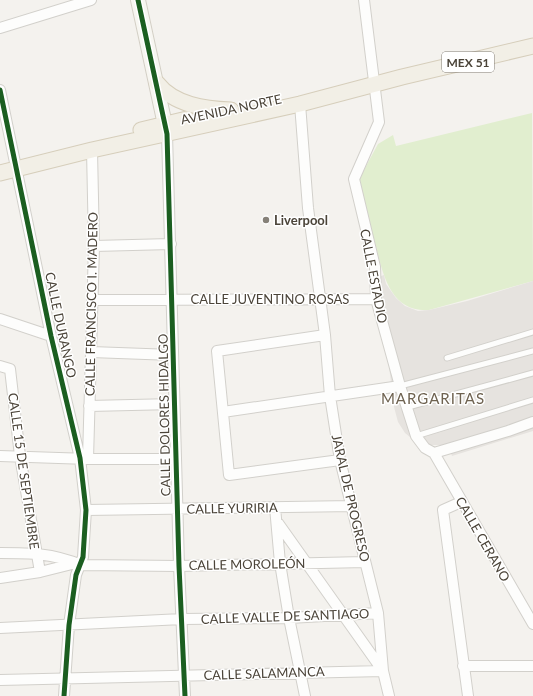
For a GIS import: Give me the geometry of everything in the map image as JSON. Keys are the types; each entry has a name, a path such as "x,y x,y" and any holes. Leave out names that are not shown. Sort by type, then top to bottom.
{"main road":[{"name":"AVENIDA NORTE","path":"16,164 92,150 231,110 350,84 374,82 402,77 533,46"},
{"name":"AVENIDA NORTE","path":"16,164 166,129 300,104 374,82"},
{"path":"157,83 163,91 184,102 206,109 231,110"},
{"path":"300,104 306,99 350,84"},
{"name":"MEX 51","path":"0,163 16,164"},
{"name":"MEX 51","path":"0,173 16,164"}],"street":[{"path":"0,28 91,0"},
{"path":"138,0 166,129"},
{"name":"CALLE ESTADIO","path":"364,0 378,122 354,179 375,267 376,299 400,386 408,407 416,436 425,448 434,453"},
{"name":"CALLE DURANGO","path":"0,90 51,336 84,458 86,510 83,557 78,564 69,625 64,696"},
{"name":"JARAL DE PROGRESO","path":"300,104 308,208 325,335 330,396 340,460 353,506 378,613 384,671 389,696"},
{"name":"CALLE DOLORES HIDALGO","path":"166,129 171,244 178,566 185,696"},
{"name":"CALLE FRANCISCO I. MADERO","path":"84,458 89,406 94,246 92,150"},
{"path":"94,246 171,244"},
{"name":"CALLE JUVENTINO ROSAS","path":"92,300 376,299"},
{"path":"0,319 51,336"},
{"path":"325,335 217,351 229,475 340,460"},
{"path":"91,352 173,355"},
{"name":"CALLE 15 DE SEPTIEMBRE","path":"0,366 10,369 20,456 40,572"},
{"path":"223,412 400,386"},
{"path":"89,406 174,404"},
{"path":"434,453 533,422"},
{"name":"CALLE CERANO","path":"434,453 533,624"},
{"path":"0,456 176,459"},
{"path":"461,502 443,510 468,696"},
{"name":"CALLE YURIRIA","path":"86,510 353,506"},
{"path":"275,507 280,563 289,618 305,696"},
{"path":"277,522 384,671"},
{"path":"0,553 36,553 67,559 78,564"},
{"name":"CALLE MOROLEÓN","path":"78,564 178,566 365,562"},
{"path":"0,578 78,564"},
{"name":"CALLE VALLE DE SANTIAGO","path":"0,628 182,619 289,618 378,613"},
{"path":"463,666 533,666"},
{"name":"CALLE SALAMANCA","path":"0,680 384,671"}],"lane":[{"path":"447,358 533,332"},
{"path":"400,386 533,351"},
{"path":"408,407 533,373"},
{"path":"416,436 533,400"}],"green space":[{"path":"532,113 533,281 429,310 415,309 404,304 396,297 389,287 380,263 374,239 371,240 359,179 378,144 393,135 396,146"}],"shaded area":[{"path":"384,275 386,284 396,298 405,306 418,311 429,310 467,301 533,281 533,431 452,456 447,445 430,445 416,442 405,433 398,422 394,407 378,277"}],"cycle path":[{"path":"138,0 167,134 179,566 185,696"},
{"path":"0,90 51,336 80,458 86,510 83,557 76,575 69,625 64,696"}],"place":[{"name":"Liverpool","path":"266,220"}],"district":[{"name":"MARGARITAS","path":"433,398"}]}
